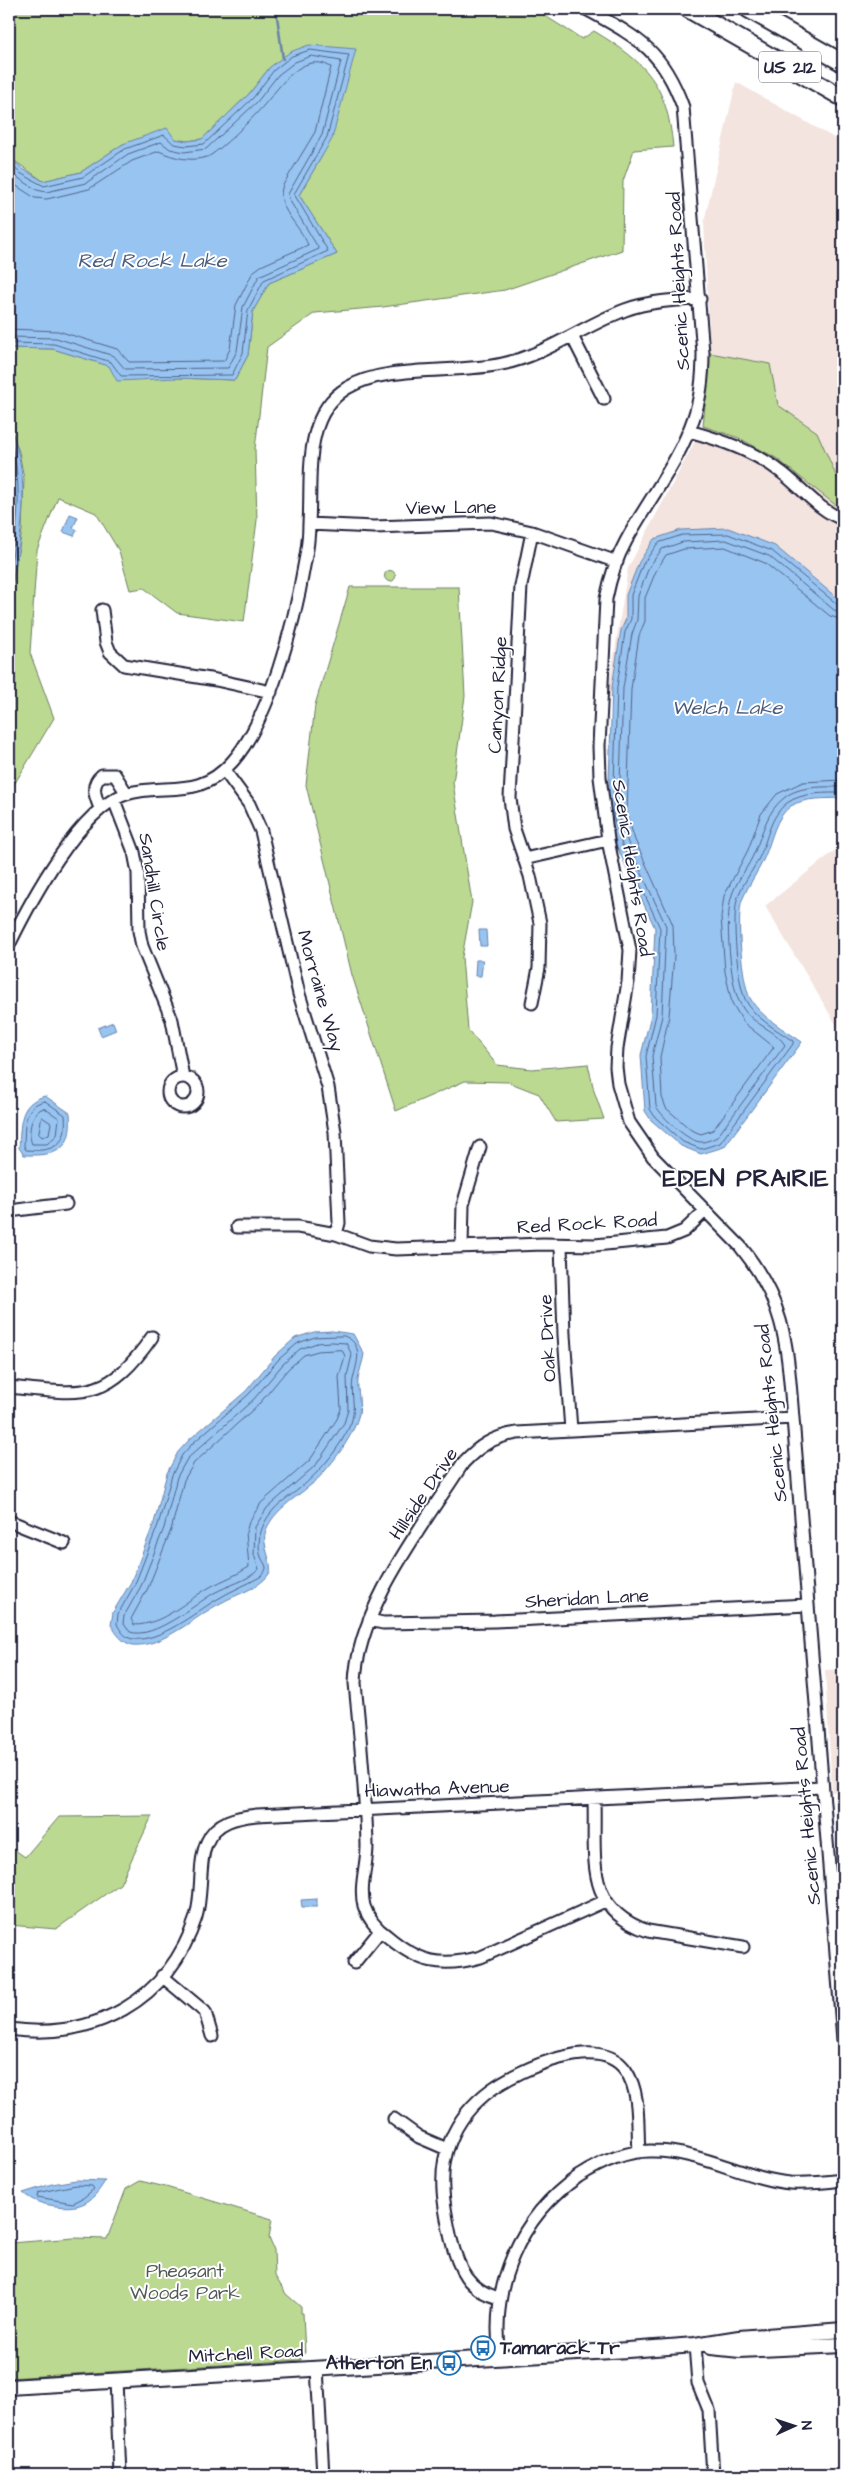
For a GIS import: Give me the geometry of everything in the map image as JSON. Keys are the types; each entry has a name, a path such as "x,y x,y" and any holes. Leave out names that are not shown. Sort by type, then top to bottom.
{"highway":[{"path":"673,9 736,37"},
{"name":"US 212","path":"688,9 843,98"},
{"name":"US 212","path":"748,9 843,63"}],"main road":[{"name":"Mitchell Road","path":"9,2387 695,2345 739,2338 843,2330"},
{"name":"Mitchell Road","path":"695,2345 740,2350 843,2345"}],"street":[{"name":"Scenic Heights Road","path":"586,9 644,44 670,75 683,107 700,299 703,372 699,399 689,431 625,542 606,599 599,737 601,791 608,840 630,950 628,982 616,1057 618,1084 629,1122 653,1157 747,1254 774,1298 785,1336 794,1418 807,1605 843,2040"},
{"path":"9,945 33,897 85,824 100,808 127,794 186,789 205,782 224,770 243,748 271,692 304,567 309,524 312,444 324,414 339,395 357,383 384,376 500,365 536,354 624,310 640,305 700,299"},
{"path":"572,336 604,399"},
{"path":"330,387 339,395"},
{"path":"689,431 725,442 768,462 828,510 843,519"},
{"name":"View Lane","path":"309,524 374,527 491,523 532,532 617,562"},
{"name":"Canyon Ridge","path":"532,532 521,586 511,781 512,812 518,845 532,884 540,922 539,968 532,1003"},
{"path":"102,610 106,642 110,652 124,665 223,681 271,692"},
{"name":"Morraine Way","path":"224,770 249,804 261,831 299,994 328,1087 335,1132 339,1223 336,1234"},
{"path":"100,808 94,789 95,783 102,775 115,775 127,794"},
{"name":"Sandhill Circle","path":"114,800 134,852 138,873 139,931 142,946 172,1020 184,1077"},
{"path":"524,859 608,840"},
{"path":"462,1246 463,1205 480,1146"},
{"path":"9,1212 66,1204"},
{"name":"Red Rock Road","path":"237,1227 298,1227 336,1234 369,1246 396,1249 616,1244 667,1238 684,1231 705,1211"},
{"name":"Oak Drive","path":"561,1244 564,1335 571,1430"},
{"path":"9,1386 67,1392 96,1388 123,1374 134,1364 152,1337"},
{"name":"Hillside Drive","path":"380,1931 365,1908 362,1895 366,1863 366,1809 355,1683 359,1647 369,1620 393,1573 463,1463 483,1444 502,1435 794,1418"},
{"path":"9,1521 64,1543"},
{"name":"Sheridan Lane","path":"369,1620 383,1623 495,1621 807,1605"},
{"name":"Hiawatha Avenue","path":"9,2029 50,2032 95,2024 140,1999 174,1962 193,1924 202,1891 204,1852 207,1842 221,1825 230,1820 257,1815 594,1800 822,1787"},
{"path":"594,1800 596,1873 600,1892 619,1917 641,1928 743,1947"},
{"path":"354,1963 380,1931 412,1955 446,1963 464,1962 606,1901"},
{"path":"162,1976 205,2012 212,2036"},
{"path":"500,2298 478,2290 467,2280 455,2256 443,2194 442,2178 447,2149 461,2120 475,2104 492,2089 547,2063 568,2056 590,2053 604,2055 616,2060 632,2080 635,2093 639,2152"},
{"path":"394,2119 419,2137 447,2149"},
{"path":"500,2357 497,2326 500,2298 509,2262 520,2239 534,2217 552,2198 592,2167 611,2159 639,2152 652,2151 687,2155 790,2183 843,2180"},
{"path":"695,2345 698,2383 709,2410 713,2475"},
{"path":"317,2368 323,2475"},
{"path":"116,2380 120,2475"}],"shaded area":[{"path":"736,82 843,143 843,686 607,699 628,568 703,426 710,353 704,222"},
{"path":"843,844 843,1036 765,906"},
{"path":"843,1669 843,1791 832,1792 825,1670"}],"green space":[{"path":"9,9 534,9 582,39 594,31 641,65 651,77 666,107 673,147 634,150 623,181 622,250 505,290 383,307 315,313 267,347 255,449 257,520 244,622 177,613 144,588 130,590 119,551 96,513 58,497 37,550 30,653 54,718 9,793 9,601 22,531 24,479 19,452 9,424 9,348 53,349 110,366 176,378 235,380 248,355 253,311 269,283 337,254 299,195 322,156 270,67 249,94 202,139 187,141 175,139 123,144 81,172 43,181 9,157"},
{"path":"710,353 770,364 778,405 817,432 843,491 843,511 776,458 739,438 703,426"},
{"path":"390,570 396,576 390,582 384,576"},
{"path":"350,587 459,587 465,696 453,783 472,902 462,957 468,1030 497,1065 532,1069 588,1064 594,1091 604,1119 556,1122 539,1094 508,1082 465,1081 396,1111 352,975 306,785 315,705"},
{"path":"152,1816 120,1884 56,1929 9,1925 9,1846 25,1857 59,1817"},
{"name":"Pheasant Woods Park","path":"140,2181 272,2219 269,2238 274,2250 275,2276 286,2294 301,2307 301,2313 303,2313 305,2354 301,2355 301,2360 9,2378 9,2241 11,2243 74,2238 107,2239 126,2189"}],"water":[{"name":"Red Rock Lake","path":"309,45 356,49 332,139 299,195 337,254 269,283 253,311 248,355 235,380 176,378 117,381 109,366 53,349 9,348 9,157 23,169 43,181 81,172 123,144 167,128 175,139 187,141 202,139 249,94 270,67 290,52"},
{"path":"9,424 17,446 23,490 20,534 9,601"},
{"path":"70,514 78,517 73,528 77,530 74,536 63,532"},
{"name":"Welch Lake","path":"728,528 775,546 843,603 843,798 803,801 791,806 781,816 763,862 742,900 740,908 741,949 747,990 750,998 766,1017 802,1042 724,1147 701,1154 681,1146 651,1120 645,1111 641,1055 651,1015 655,928 617,847 608,816 612,687 621,630 626,619 626,595 639,562 654,539 681,530"},
{"path":"479,930 486,930 487,946 480,946"},
{"path":"476,960 483,960 481,976 475,976"},
{"path":"113,1022 116,1030 101,1036 98,1028"},
{"path":"45,1096 70,1113 69,1136 60,1149 54,1152 24,1155 19,1148 21,1123 25,1109 36,1099"},
{"path":"332,1331 353,1334 364,1354 358,1380 360,1405 357,1422 340,1452 329,1466 317,1479 277,1513 271,1521 265,1536 270,1565 269,1574 259,1584 212,1608 167,1636 144,1645 133,1645 126,1642 111,1625 113,1612 131,1582 154,1523 167,1473 178,1452 190,1439 246,1391 275,1356 295,1338 314,1332"},
{"path":"317,1899 317,1907 302,1907 301,1900"},
{"path":"76,2180 105,2181 95,2195 79,2205 65,2207 42,2203 31,2199 23,2193 52,2184"}],"waterway":[{"path":"276,9 283,59"}],"place":[{"name":"Tamarack Tr","path":"483,2348"},
{"name":"Atherton En","path":"449,2363"}],"district":[{"name":"EDEN PRAIRIE","path":"746,1179"}]}
